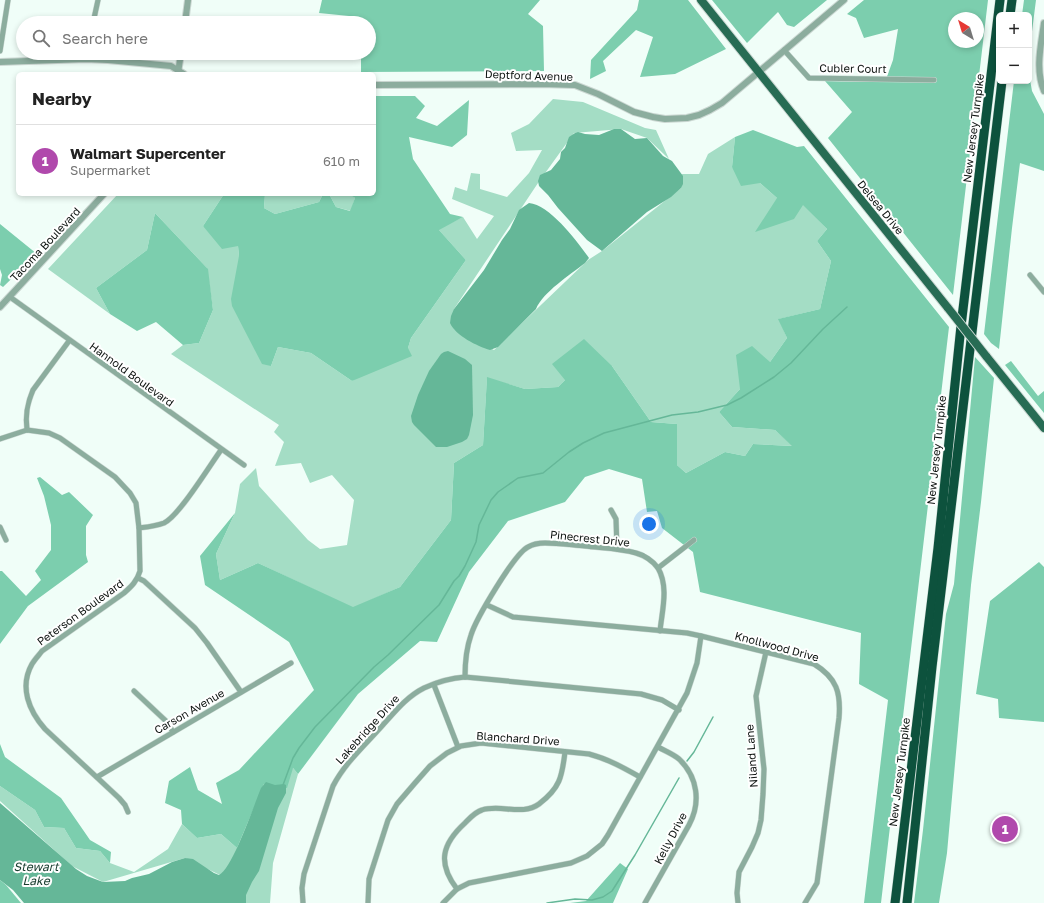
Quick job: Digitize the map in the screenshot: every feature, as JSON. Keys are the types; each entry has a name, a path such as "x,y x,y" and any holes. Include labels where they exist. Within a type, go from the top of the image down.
{"highway":[{"name":"New Jersey Turnpike","path":"895,903 936,563 961,326 1000,0"},
{"path":"1010,12 1012,0"},
{"name":"New Jersey Turnpike","path":"906,903 1002,84"}],"main road":[{"name":"Delsea Drive","path":"701,0 1044,428"}],"street":[{"path":"0,51 8,0"},
{"path":"95,16 98,0"},
{"path":"186,16 188,0"},
{"name":"Deptford Avenue","path":"376,85 575,85 598,94 634,112 653,117 687,118 710,110 722,103 758,71 844,0"},
{"path":"1044,23 1040,53 1040,68 1044,91"},
{"name":"Cubler Court","path":"784,50 809,78 934,80"},
{"path":"0,62 29,60"},
{"path":"120,60 170,66 179,72"},
{"path":"180,72 181,60"},
{"name":"Tacoma Boulevard","path":"0,307 102,196"},
{"path":"1030,275 1044,292"},
{"name":"Hannold Boulevard","path":"10,297 221,450 244,465"},
{"path":"27,430 26,414 29,398 33,390 69,340"},
{"name":"Peterson Boulevard","path":"0,439 27,430 49,433 60,438 115,477 130,493 136,503 139,528 140,571 138,578 124,593 42,651 32,664 27,677 26,692 30,707 36,719 119,798 125,805 128,812"},
{"path":"139,528 163,523 172,518 221,450"},
{"path":"611,510 616,519 617,549"},
{"path":"0,528 6,540"},
{"path":"660,631 664,591 663,580 658,568 694,540"},
{"name":"Pinecrest Drive","path":"465,677 466,660 471,634 513,561 526,548 546,543 617,549 646,557 658,568"},
{"path":"138,578 144,581 195,628 241,692"},
{"name":"Knollwood Drive","path":"487,605 512,617 701,636 814,664 830,677 840,696 839,718 817,883 805,903"},
{"path":"443,903 457,889 469,883 580,860 602,844 679,710 690,685 697,663 701,636"},
{"name":"Niland Lane","path":"738,903 737,893 739,872 758,833 761,813 764,769 756,696 766,652"},
{"name":"Carson Avenue","path":"97,776 291,662"},
{"name":"Lakebridge Drive","path":"303,903 302,888 304,874 337,778 350,760 406,700 424,688 450,679 465,677 641,694 662,700 679,710"},
{"path":"434,685 458,747"},
{"path":"134,691 167,722 173,732"},
{"name":"Blanchard Drive","path":"368,903 369,879 388,820 394,809 430,766 447,753 458,747 480,743 589,754 604,758 640,777"},
{"name":"Kelly Drive","path":"645,903 694,817 696,804 696,786 687,768 679,759 658,747"},
{"path":"457,889 449,878 445,868 444,856 447,845 453,835 476,812 482,809 518,809 538,805 554,790 560,781 566,752"}],"shaded area":[{"path":"322,0 540,0 528,14 543,26 544,71 361,72 361,60 376,60 376,16 349,16 319,13"},
{"path":"639,0 688,0 726,49 675,74 640,77 653,37 636,30 603,61 606,71 590,79 591,60 637,10"},
{"path":"712,0 827,0 794,27 787,25 778,12 747,43"},
{"path":"864,0 988,0 984,34 984,12 948,12 948,48 982,48 953,295 828,138 852,112 825,81 885,82 893,60 898,29 864,38 856,18 847,14"},
{"path":"1024,0 1036,0 1032,31 1032,12 1022,12"},
{"path":"1014,84 1031,84 1032,91 1044,114 1044,171 1020,163 999,349 991,343 984,334"},
{"path":"376,96 415,96 425,106 416,118 437,126 469,100 467,135 452,147 409,137 413,159 450,214 463,217 439,230 466,260 411,338 408,348 412,356 352,381 311,353 278,347 271,366 262,364 232,306 231,299 239,256 238,246 222,249 203,226 223,196 265,196 264,208 275,214 319,202 322,196 330,196 336,207 350,211 355,198 352,196 376,196"},
{"path":"553,99 583,102 645,128 656,130 669,159 647,138 621,129 574,133 538,183 454,309 454,329 494,350 588,260 602,251 681,188 682,174 699,174 708,154 735,137 732,167 760,183 777,198 803,204 827,229 817,241 831,261 820,309 779,319 787,338 770,362 740,389 719,412 732,427 775,430 793,446 753,444 745,456 725,452 686,473 677,465 677,424 651,422 612,366 565,380 558,387 525,389 487,378 483,445 454,463 451,520 400,587 353,608 258,563 220,580 216,554 235,513 240,484 256,468 259,486 308,540 320,549 347,545 354,500 332,475 310,483 301,463 275,466 284,442 274,432 279,425 171,354 183,345 199,343 213,310 207,268 155,213 147,250 96,288 110,314 48,269 116,196 223,196 203,226 238,246 239,256 271,366 278,347 311,353 352,381 408,348 411,338 466,260 438,229 463,217 477,239 494,216 452,199 455,187 467,191 471,173 480,174 480,189 507,197 529,173 542,150 516,151 511,133 529,124"},
{"path":"753,130 797,147 804,146 949,327 881,903 864,903 888,700 859,684 861,633 700,592 693,552 662,528 657,511 647,512 642,479 609,469 585,477 565,502 508,521 469,572 437,642 420,641 358,694 298,774 293,768 287,788 264,784 237,848 221,834 197,838 182,824 181,810 165,803 169,781 190,767 198,790 222,804 216,783 239,770 314,690 289,642 205,585 200,556 235,513 216,554 220,580 258,563 353,607 400,587 451,520 454,463 483,445 487,377 525,389 558,387 565,380 552,364 584,339 612,366 651,422 677,424 677,465 686,473 725,452 745,456 753,444 792,446 775,430 732,427 719,412 740,389 736,355 752,346 770,362 787,338 778,319 820,309 831,261 817,241 827,229 803,205 794,219 755,232 777,198 760,183 741,186 732,167 735,137"},
{"path":"265,196 322,196 319,202 275,214 264,208"},
{"path":"330,196 352,196 355,198 351,211 336,207"},
{"path":"155,213 208,269 213,310 199,343 183,345 156,322 137,331 110,314 96,288 147,250"},
{"path":"0,224 37,254 3,287 0,285 2,275 0,269"},
{"path":"975,357 994,378 971,585 947,853 939,903 914,903 946,614 954,584"},
{"path":"1011,361 1038,396 1044,391 1044,413 1005,365"},
{"path":"40,477 62,495 69,492 93,515 86,526 86,555 88,562 28,606 0,644 0,571 2,571 26,596 41,580 35,571 51,550 51,525 44,496 37,478"},
{"path":"1039,562 1044,567 1044,722 999,718 998,699 976,694 990,601"},
{"path":"0,744 5,757 61,798 90,840 111,852 110,863 100,851 76,848 64,828 44,827 35,810 0,786"},
{"path":"293,768 298,774 273,863 270,903 246,903 220,875 185,858 103,882 72,866 0,801 0,786 35,810 44,827 64,828 76,848 100,851 110,863 134,872 168,849 182,824 197,838 221,834 237,848 264,784"},
{"path":"620,863 628,869 613,903 570,903 586,901"},
{"path":"0,880 6,885 21,903 0,903"}],"water":[{"path":"614,129 621,129 635,139 647,138 663,156 672,161 683,176 683,184 681,188 671,197 647,212 602,251 587,240 539,186 538,181 540,175 551,170 560,159 561,152 565,148 569,137 578,132 599,135"},
{"path":"529,203 546,210 554,217 578,243 589,258 585,263 544,296 536,309 498,347 490,350 473,343 457,332 450,323 451,316 454,309 484,270 510,229 519,210"},
{"path":"448,351 465,359 472,365 473,415 467,439 447,447 436,447 414,425 411,416 418,395 429,371 441,354"},
{"name":"Stewart Lake","path":"266,782 275,785 286,785 286,793 278,808 259,871 246,895 246,903 24,903 13,890 0,880 0,803 76,869 87,876 103,882 125,881 149,874 172,862 185,858 193,859 219,875 225,870 237,849 261,788"}],"waterway":[{"path":"283,785 293,758 315,727 374,667 439,605 465,566 476,542 479,525 491,500 498,492 518,478 543,473 569,452 583,443 604,433 672,415 698,412 727,405 741,398 774,377 791,363 823,329 847,307"},
{"path":"687,761 694,752 713,717"},
{"path":"547,903 575,899 592,900 603,897 612,891 635,855 679,778"}],"place":[{"name":"Walmart Supercenter","path":"1005,829"}]}
